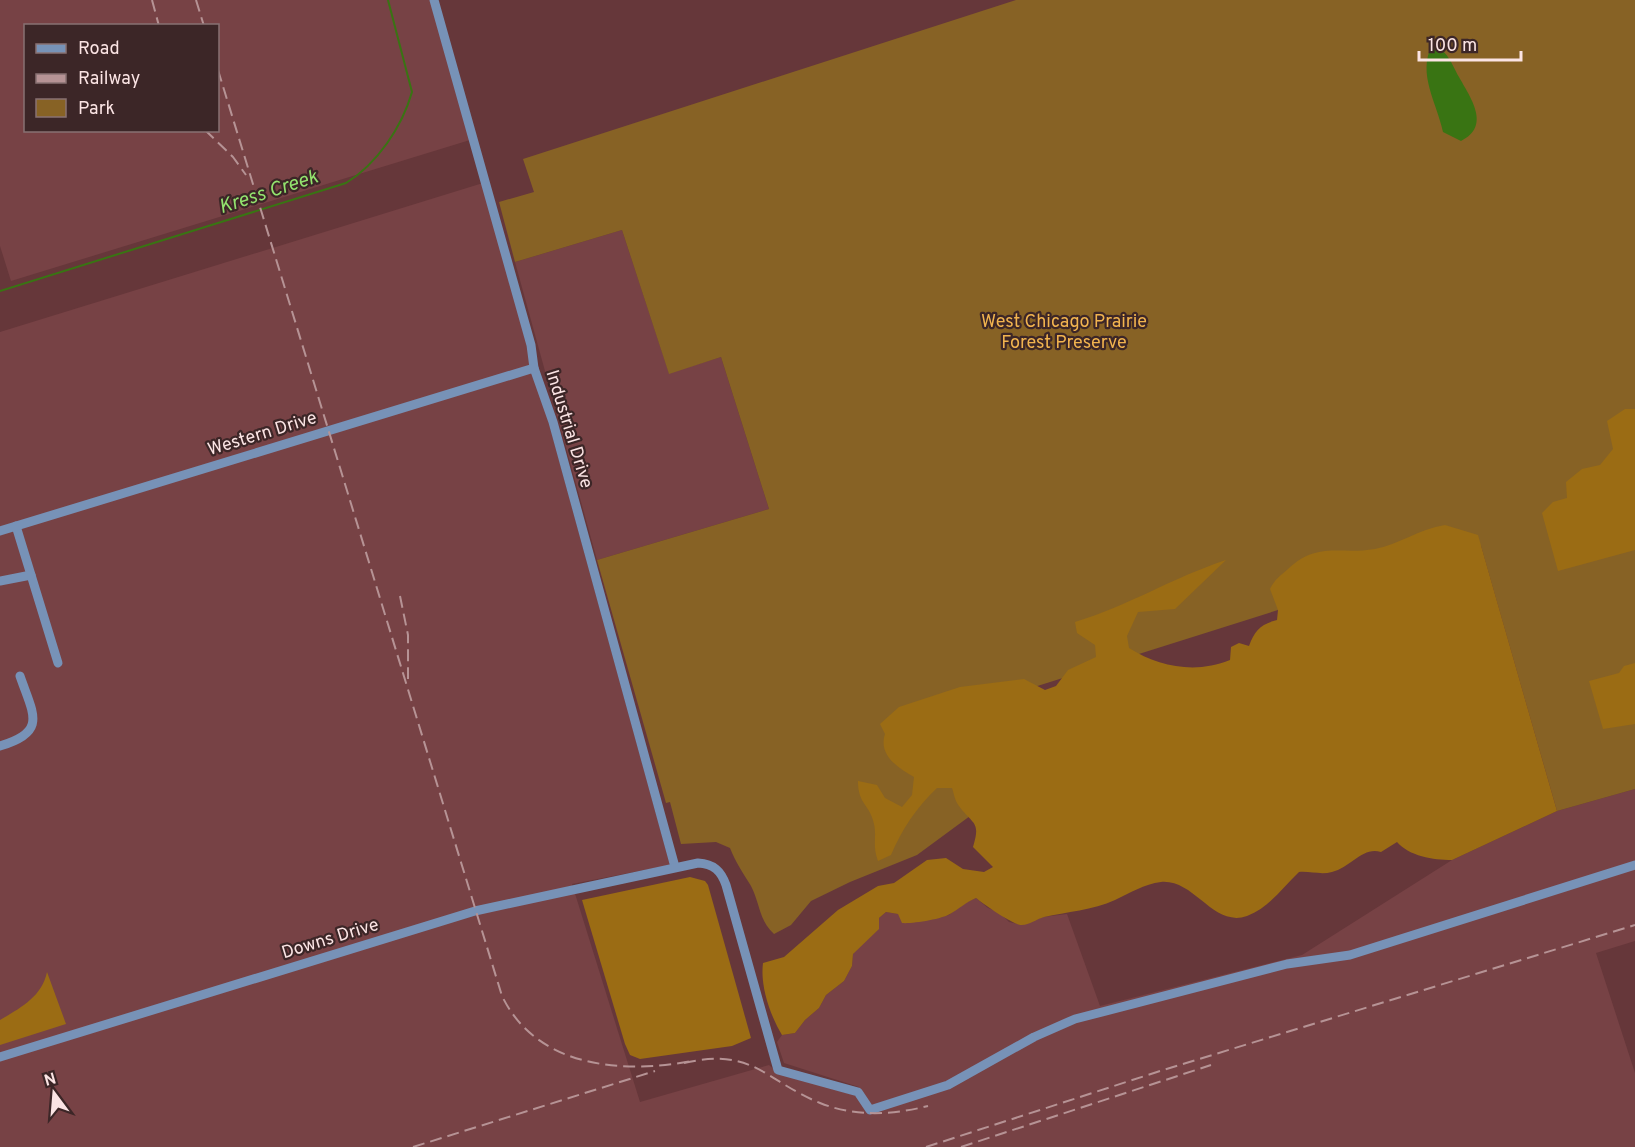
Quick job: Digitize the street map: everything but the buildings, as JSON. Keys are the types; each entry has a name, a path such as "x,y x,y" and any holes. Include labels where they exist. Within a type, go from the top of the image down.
{"street":[{"name":"Industrial Drive","path":"435,0 531,345 534,368 556,432 675,867"},
{"name":"Western Drive","path":"0,531 534,368"},
{"path":"16,526 58,663"},
{"path":"0,581 31,574"},
{"path":"0,746 28,734 33,726 31,710 20,676"},
{"name":"Downs Drive","path":"0,1057 475,910 675,867 707,863 722,875 778,1070 858,1092 870,1110 948,1084 1034,1036 1075,1019 1287,964 1350,956 1635,865"}],"shaded area":[{"path":"0,0 431,0 470,140 11,281 0,246"},
{"path":"1432,45 1442,50 1448,58 1476,111 1475,127 1470,135 1461,141 1443,132 1427,78 1428,56"},
{"path":"483,183 670,865 572,884 640,1102 769,1065 779,1074 857,1096 859,1087 784,1063 777,1042 782,1035 795,1033 819,1008 826,995 844,981 852,966 853,954 886,912 929,919 949,915 962,904 976,898 988,908 999,912 1009,922 1022,925 1043,917 1067,914 1100,1006 1302,955 1452,860 1557,811 1635,789 1635,941 1596,953 1635,1073 1635,1147 0,1147 0,332"},
{"path":"622,230 669,373 721,357 769,509 597,560 515,262"},
{"path":"1625,409 1635,409 1635,550 1558,571 1542,513 1553,502 1567,498 1566,482 1582,469 1600,465 1613,449 1607,421"},
{"path":"1445,525 1478,535 1557,811 1452,860 1422,856 1408,851 1397,842 1381,852 1363,854 1332,872 1299,872 1262,908 1247,916 1235,918 1214,910 1184,888 1173,883 1161,882 1098,906 1044,917 1025,925 1006,918 976,898 946,916 919,922 902,923 898,914 886,912 879,918 879,929 853,954 852,966 844,981 826,995 819,1008 795,1033 782,1035 767,1000 762,972 763,963 784,957 838,910 878,886 894,883 927,860 946,858 963,869 984,872 993,867 973,847 976,828 958,804 952,788 937,788 910,819 891,855 878,861 875,850 874,824 860,795 858,781 877,785 885,798 902,807 912,795 914,777 896,765 887,754 884,748 885,734 880,724 899,707 960,687 1024,679 1045,690 1056,686 1068,670 1096,657 1095,645 1077,633 1075,622 1114,608 1226,560 1175,609 1138,612 1127,636 1129,648 1165,664 1204,667 1230,660 1231,647 1239,643 1249,646 1259,629 1277,620 1278,610 1270,589 1278,578 1299,560 1319,552 1375,549"},
{"path":"1635,663 1635,724 1603,729 1589,681 1619,673 1624,666"},
{"path":"690,877 705,881 708,885 751,1038 732,1046 640,1059 630,1055 625,1044 582,900"},
{"path":"47,972 66,1024 0,1045 0,1020 35,995"}],"green space":[{"name":"West Chicago Prairie Forest Preserve","path":"1016,0 1635,0 1635,789 1557,811 1481,546 999,698 970,816 917,855 850,882 811,901 791,925 774,934 765,923 754,892 730,848 716,842 681,844 670,802 666,803 597,560 769,509 721,357 669,374 622,230 515,262 499,202 534,192 523,159"}],"waterway":[{"name":"Kress Creek","path":"0,291 346,183 357,175 387,144 402,118 412,92 388,0"}],"railway":[{"path":"152,0 158,24"},
{"path":"196,0 203,24"},
{"path":"219,73 502,996 517,1020 537,1038 559,1052 610,1065 665,1065 692,1061"},
{"path":"207,132 233,157 246,175"},
{"path":"400,596 408,635 408,679"},
{"path":"926,1147 1157,1072 1635,925"},
{"path":"684,1063 707,1059 726,1059 743,1063 757,1068 820,1103 847,1111 887,1113 928,1106"},
{"path":"961,1147 1211,1065"},
{"path":"413,1147 655,1071"}]}
